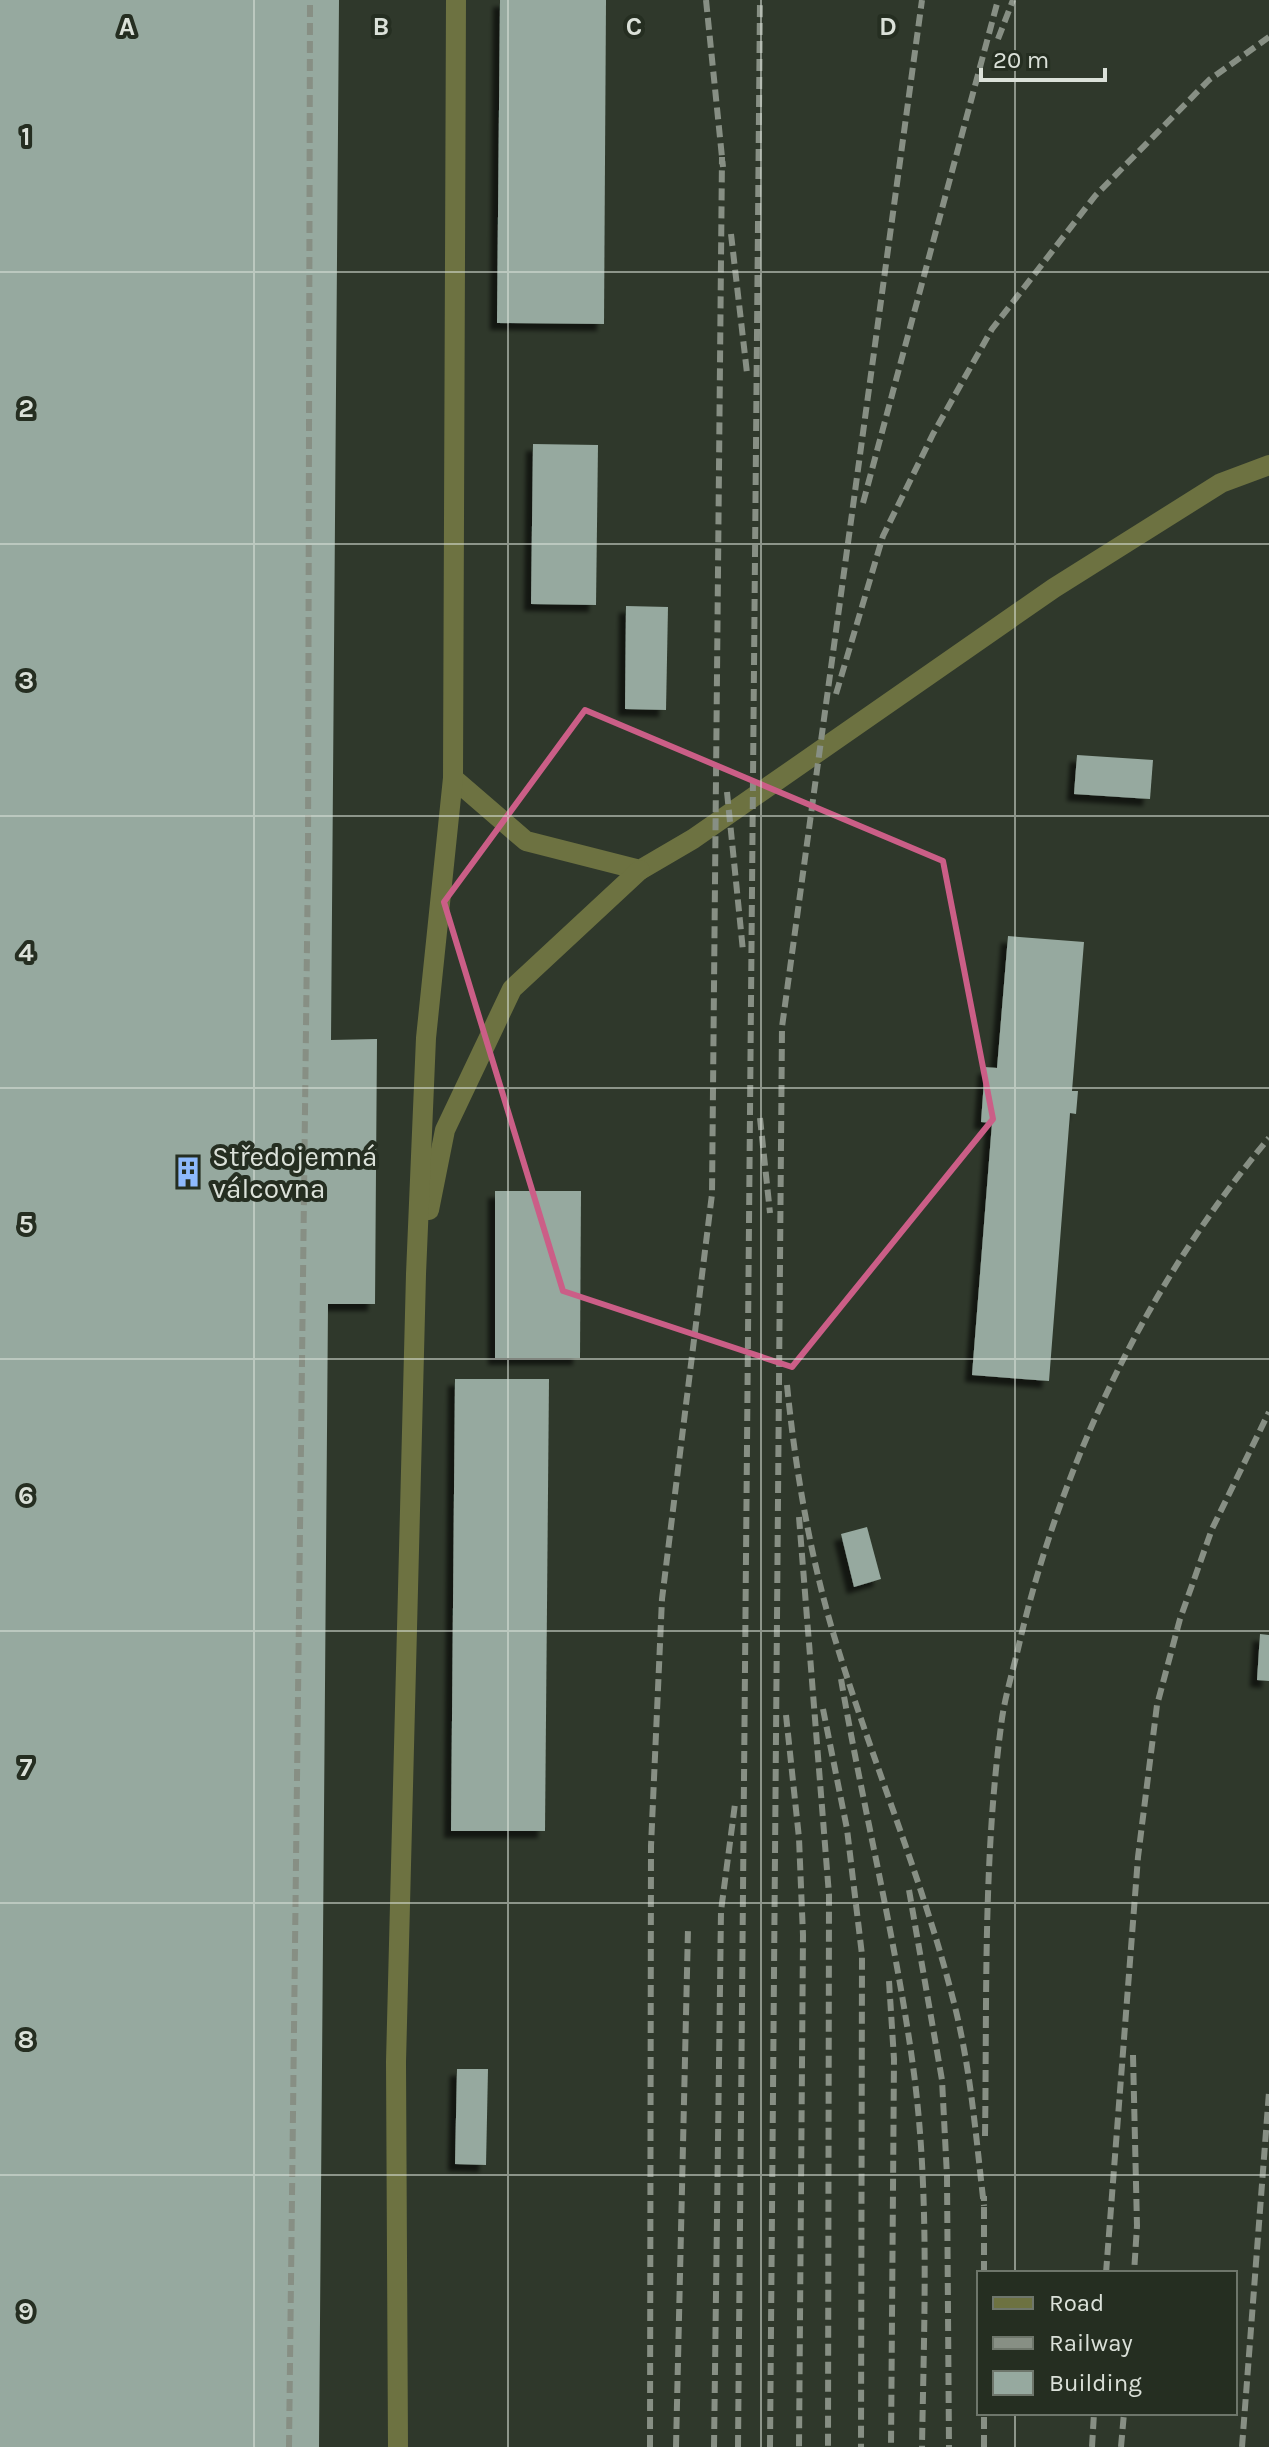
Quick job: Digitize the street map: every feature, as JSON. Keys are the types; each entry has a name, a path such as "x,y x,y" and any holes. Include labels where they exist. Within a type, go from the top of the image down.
{"lane":[{"path":"398,2447 396,2062 416,1274 426,1038 453,778 456,0"},
{"path":"416,1274 445,1130 512,989 640,870 693,839 1054,588 1221,483 1269,465"},
{"path":"453,778 526,841 640,870"}],"highlighted area":[{"path":"585,710 943,861 993,1119 792,1367 563,1291 444,902"}],"building":[{"name":"Středojemná válcovna","path":"0,0 339,0 331,1040 377,1039 375,1304 328,1304 319,2447 0,2447"},
{"path":"500,0 606,0 604,324 497,323"},
{"path":"533,444 598,445 596,605 531,604"},
{"path":"626,606 668,607 666,710 625,709"},
{"path":"1077,755 1153,760 1150,799 1074,794"},
{"path":"1008,936 1084,942 1072,1091 1078,1091 1076,1114 1070,1113 1049,1381 972,1375 992,1123 981,1122 985,1067 997,1068"},
{"path":"495,1191 581,1191 580,1358 495,1358"},
{"path":"455,1379 549,1379 545,1831 451,1831"},
{"path":"867,1527 881,1579 854,1587 841,1534"},
{"path":"1260,1634 1269,1635 1269,1681 1257,1680"},
{"path":"457,2069 488,2069 486,2165 455,2164"}],"railway":[{"path":"289,2447 308,861 310,0"},
{"path":"706,0 723,167"},
{"path":"738,2447 760,0"},
{"path":"770,2447 782,1027 922,0"},
{"path":"863,503 998,0"},
{"path":"998,39 1013,0"},
{"path":"836,694 883,536 933,434 992,329 1095,196 1209,80 1269,37"},
{"path":"650,2447 651,1846 662,1599 712,1194 722,157"},
{"path":"731,234 747,373"},
{"path":"727,792 743,951"},
{"path":"760,1118 770,1213"},
{"path":"985,2136 987,1931 995,1777 1004,1707 1036,1580 1084,1445 1147,1315 1184,1253 1269,1138"},
{"path":"787,1385 804,1508 832,1629 927,1909 960,2028 984,2206"},
{"path":"1106,2271 1138,1857 1157,1705 1180,1619 1212,1529 1269,1412"},
{"path":"799,1517 829,1895 828,2447"},
{"path":"841,1679 897,1968 918,2113 925,2256 922,2447"},
{"path":"823,1709 847,1829 862,1955 861,2447"},
{"path":"786,1715 799,1838 803,1935 799,2447"},
{"path":"714,2447 721,1911 735,1804"},
{"path":"909,1890 942,2080 947,2176 949,2447"},
{"path":"676,2447 688,1929"},
{"path":"889,1981 894,2059 891,2447"},
{"path":"1133,2055 1137,2226 1134,2271"},
{"path":"1242,2447 1269,2092"},
{"path":"984,2196 984,2271"},
{"path":"984,2415 984,2447"},
{"path":"1092,2447 1094,2415"},
{"path":"1121,2447 1124,2415"}],"place":[{"name":"Středojemná válcovna","path":"188,1172"}]}
